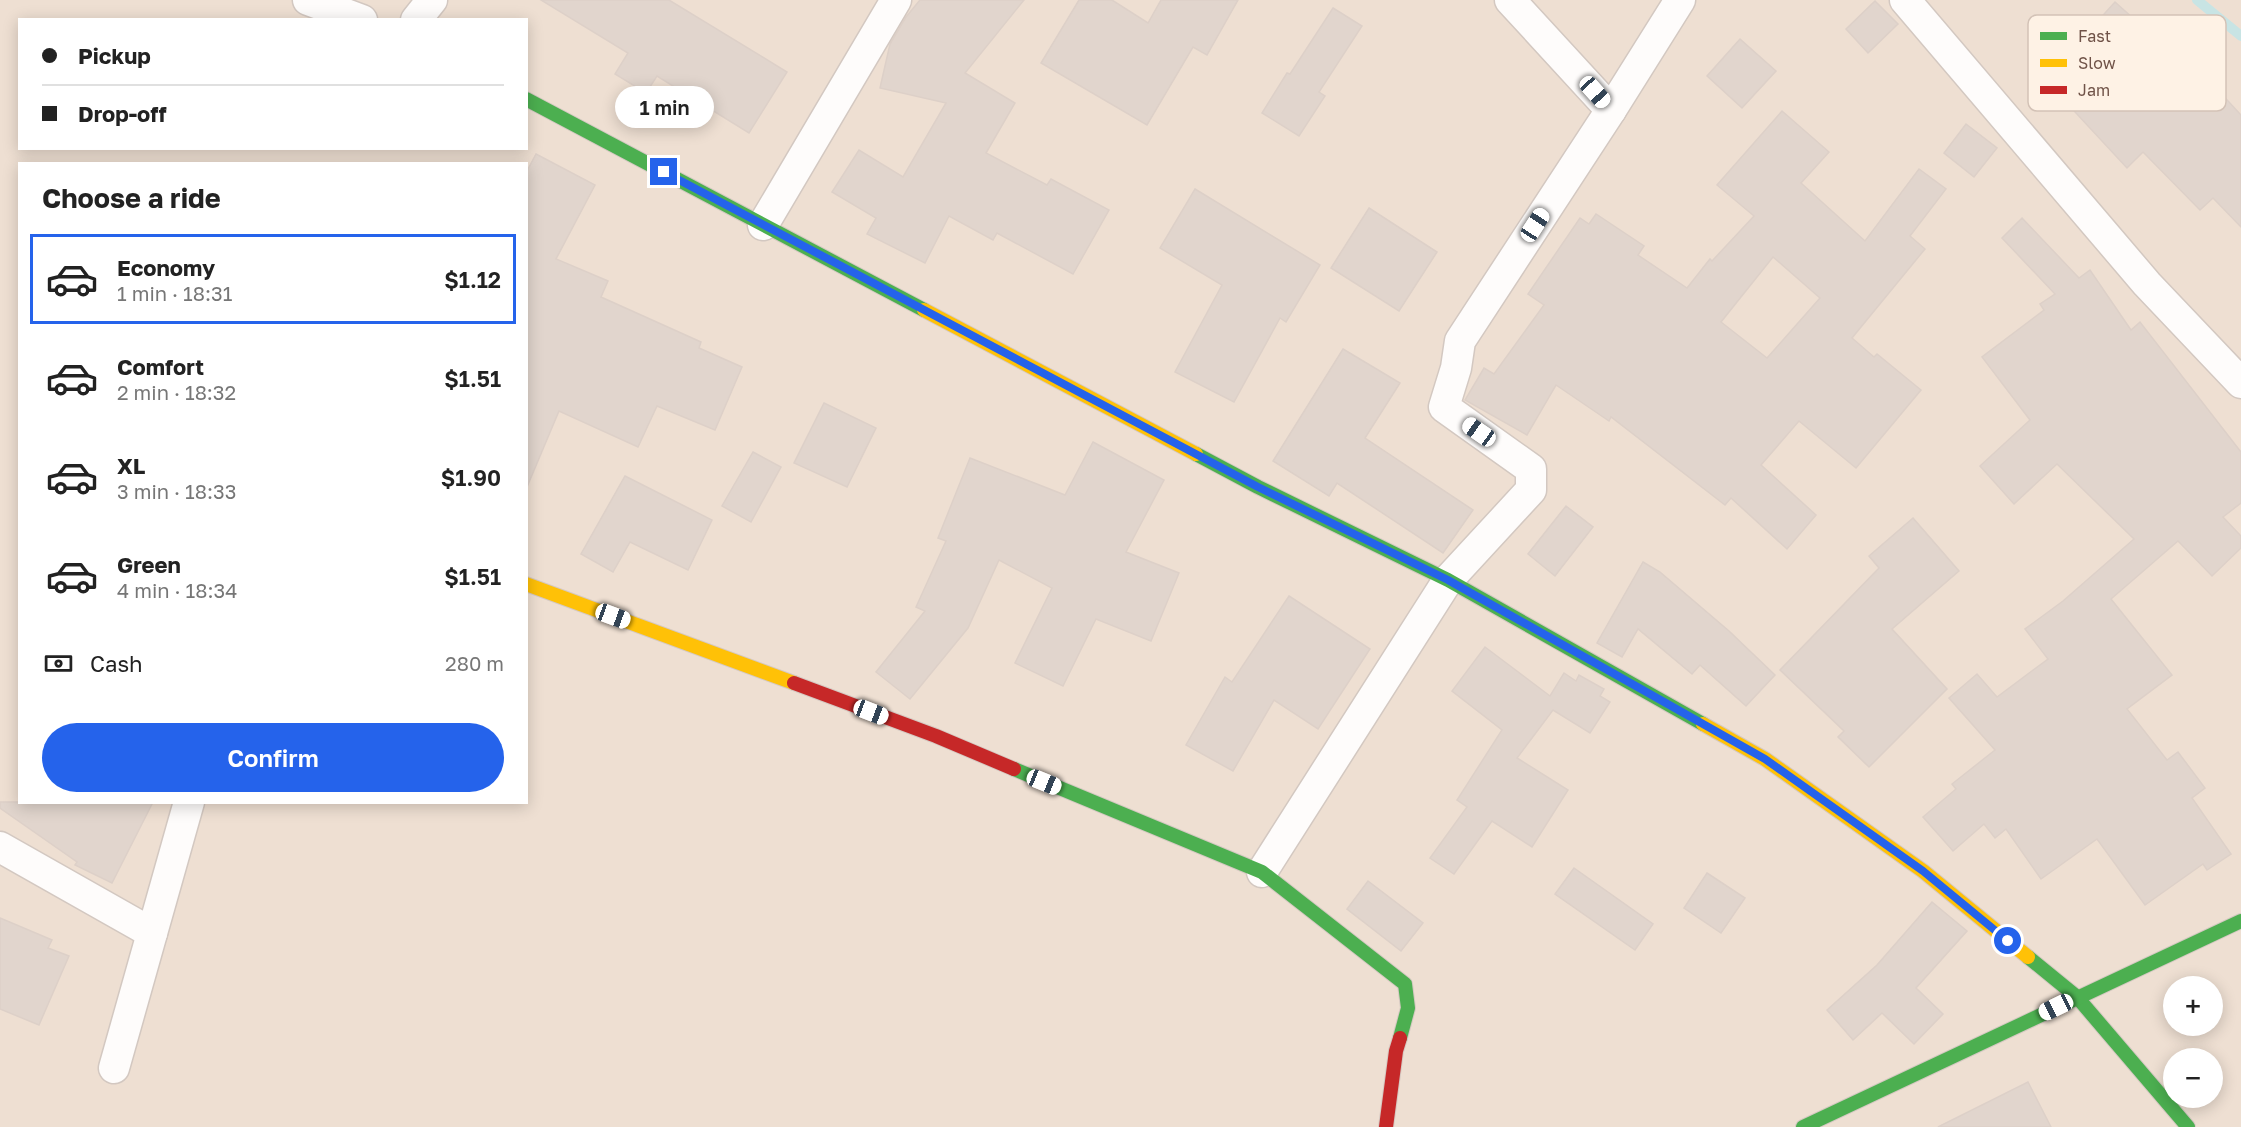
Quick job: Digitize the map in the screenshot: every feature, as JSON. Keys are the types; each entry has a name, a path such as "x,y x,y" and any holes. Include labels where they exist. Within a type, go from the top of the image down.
{"street":[{"path":"308,0 357,18"},
{"path":"418,18 432,0"},
{"path":"763,225 896,0"},
{"path":"1509,0 1611,110"},
{"path":"1262,872 1448,580 1531,490 1531,469 1444,407 1456,368 1460,341 1680,0"},
{"path":"1905,0 2147,284 2241,383"},
{"path":"528,100 1258,487 1448,580 1765,759 1923,871 2077,997 2188,1127"},
{"path":"528,585 936,736 1262,872 1405,984 1408,1008 1396,1052 1386,1127"},
{"path":"114,1068 188,804"},
{"path":"0,847 152,933"},
{"path":"1803,1127 2241,921"}],"shaded area":[{"path":"0,0 2241,0 2241,1127 0,1127"}],"building":[{"path":"541,0 669,0 787,72 749,133 657,76 646,93 615,74 628,53"},
{"path":"920,0 1024,0 965,73 1015,103 986,153 1047,185 1051,179 1109,210 1073,274 997,233 993,240 949,216 925,263 867,234 876,218 832,192 859,150 903,177 946,103 880,88 890,44 906,17"},
{"path":"1079,0 1112,0 1148,23 1161,0 1238,0 1207,55 1193,47 1147,125 1041,63"},
{"path":"1875,1 1898,24 1868,53 1846,29"},
{"path":"2115,2 2130,15 2103,15"},
{"path":"1333,8 1362,26 1319,92 1325,96 1299,136 1262,113"},
{"path":"1740,39 1776,71 1742,108 1707,76"},
{"path":"2226,99 2241,115 2241,227 2213,198 2200,210 2143,152 2127,168 2074,111 2226,111"},
{"path":"1782,111 1829,152 1801,183 1865,241 1919,169 1946,189 1910,236 1925,249 1852,338 1874,357 1877,354 1921,390 1856,468 1799,421 1761,465 1816,515 1787,549 1731,498 1725,505 1611,417 1609,421 1556,385 1527,435 1465,400 1484,368 1494,374 1544,305 1528,294 1580,218 1589,224 1596,214 1644,246 1638,255 1687,288 1710,259 1712,261 1754,216 1717,185","holes":["1773,257 1820,298 1767,358 1721,322"]},
{"path":"1966,124 1997,148 1974,177 1944,153"},
{"path":"536,154 595,185 556,259 608,281 601,297 701,342 699,348 742,367 715,430 657,406 638,447 559,411 528,485 528,169"},
{"path":"1195,189 1320,265 1286,322 1280,318 1234,402 1175,372 1222,285 1160,248"},
{"path":"1369,208 1437,252 1399,311 1331,268"},
{"path":"2022,218 2079,278 2090,270 2131,330 2140,322 2241,452 2241,503 2223,517 2241,536 2241,548 2212,576 2178,541 2111,599 2172,675 2127,709 2167,760 2178,752 2205,788 2192,798 2231,854 2207,870 2203,864 2145,905 2097,839 2041,879 2006,829 1995,838 1984,824 1953,851 1923,817 1956,789 1952,784 1995,750 1949,698 1977,674 1997,697 2048,659 2025,629 2063,601 2134,539 2057,464 2014,504 1980,466 2030,420 1982,357 2044,310 2040,304 2055,294 2002,238"},
{"path":"1343,349 1400,383 1365,438 1473,510 1443,553 1337,483 1329,496 1273,461"},
{"path":"824,403 876,428 847,487 794,463"},
{"path":"1093,442 1164,480 1126,552 1179,573 1151,641 1096,619 1063,686 1015,663 1052,588 999,560 968,628 910,699 876,672 925,611 916,607 946,541 938,538 970,458 1065,495"},
{"path":"753,452 781,467 751,522 722,506"},
{"path":"625,476 712,520 688,570 630,542 613,572 581,554"},
{"path":"1566,506 1593,527 1555,576 1528,554"},
{"path":"1913,518 1959,571 1892,629 1947,689 1869,767 1838,737 1844,731 1780,670 1879,568 1869,556"},
{"path":"1643,562 1660,572 1729,631 1775,675 1746,706 1700,665 1692,674 1638,629 1622,657 1597,643"},
{"path":"1289,596 1370,649 1318,729 1274,700 1233,771 1186,745 1225,677 1232,682"},
{"path":"1485,647 1550,696 1564,673 1576,681 1579,675 1604,689 1600,696 1610,702 1590,733 1553,710 1517,758 1568,790 1532,847 1492,821 1454,874 1430,858 1467,807 1457,800 1502,730 1452,691"},
{"path":"0,802 152,804 112,883 75,865 77,862 0,808"},
{"path":"1574,868 1653,924 1635,950 1555,894"},
{"path":"1707,873 1745,898 1721,933 1684,908"},
{"path":"1368,881 1423,923 1401,951 1347,909"},
{"path":"1932,902 1967,931 1916,988 1943,1014 1914,1044 1882,1013 1853,1040 1827,1010 1877,965"},
{"path":"0,918 52,940 48,948 69,956 39,1025 0,1009"},
{"path":"2028,1082 2051,1127 1938,1127"}],"waterway":[{"path":"2197,0 2215,15"},
{"path":"2226,24 2241,36"}],"traffic: fast":[{"path":"528,100 924,310"},
{"path":"1196,454 1448,580 1703,724"},
{"path":"1014,769 1262,872 1405,984 1408,1008 1400,1038"},
{"path":"1803,1127 2241,921"},
{"path":"2028,957 2077,997 2188,1127"}],"traffic: slow":[{"path":"924,310 1196,454"},
{"path":"528,585 794,683"},
{"path":"1703,724 1765,759 1923,871 2028,957"}],"traffic: jam":[{"path":"794,683 936,736 1014,769"},
{"path":"1386,1127 1396,1051 1400,1038"}],"route":[{"path":"664,172 1258,487 1448,580 1765,759 1923,871 2008,941"}]}
